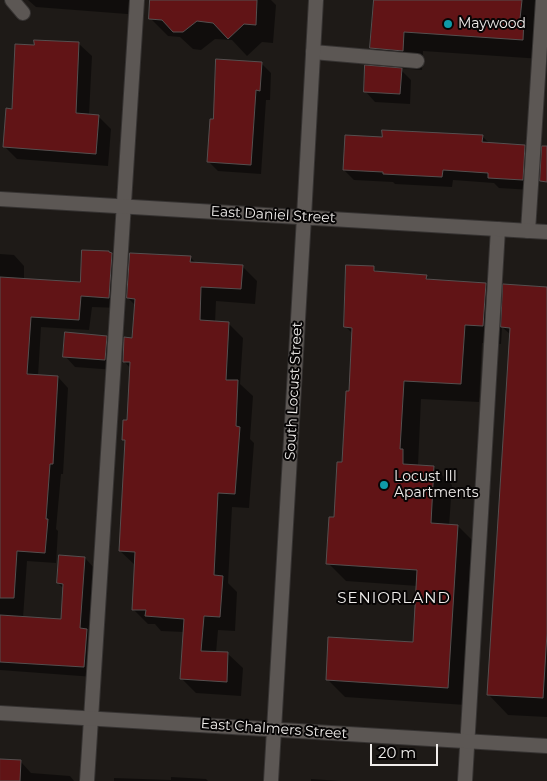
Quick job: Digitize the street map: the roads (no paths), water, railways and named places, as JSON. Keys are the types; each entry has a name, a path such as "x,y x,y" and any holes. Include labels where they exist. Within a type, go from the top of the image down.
{"street":[{"path":"12,0 23,13"},
{"path":"87,781 137,0"},
{"name":"South Locust Street","path":"271,781 316,0"},
{"path":"528,231 544,24 543,0"},
{"path":"313,52 417,61"},
{"name":"East Daniel Street","path":"0,199 547,232"},
{"path":"464,781 498,229"},
{"name":"East Chalmers Street","path":"0,713 547,746"}],"place":[{"name":"Maywood","path":"448,24"},
{"name":"Locust III Apartments","path":"384,485"}],"district":[{"name":"SENIORLAND","path":"394,599"}]}
